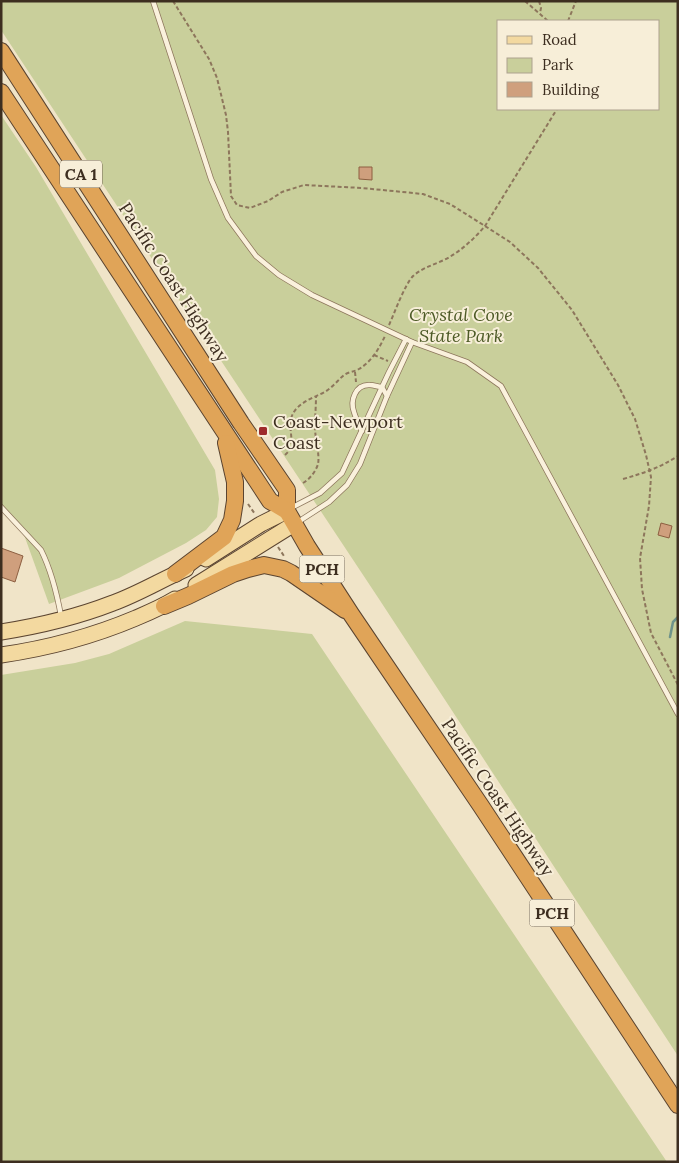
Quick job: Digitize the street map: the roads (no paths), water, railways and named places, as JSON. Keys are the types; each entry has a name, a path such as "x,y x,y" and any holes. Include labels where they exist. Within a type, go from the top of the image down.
{"highway":[{"name":"Pacific Coast Highway","path":"1,51 241,423 287,490 291,517 307,546 678,1105"},
{"name":"Pacific Coast Highway","path":"1,92 270,501 291,517"},
{"path":"175,574 224,537 232,520 235,482 223,431"},
{"path":"164,606 233,574 264,565 283,569 292,574 351,614"}],"main road":[{"path":"1,632 72,618 114,603 202,562 262,524 291,517"},
{"path":"1,655 37,650 69,642 115,627 164,606 291,517"}],"lane":[{"path":"152,1 211,179 228,218 243,239 256,256 279,275 312,295 412,342 468,362 501,386 678,714"},
{"path":"291,517 342,473 406,339"},
{"path":"291,517 329,502 347,485 360,464 412,342"},
{"path":"362,431 352,404 354,395 359,388 369,385 382,387 388,396"},
{"path":"1,507 41,550 48,567 62,620"}],"waterway":[{"path":"670,637 673,622 678,617"}],"place":[{"name":"Coast-Newport Coast","path":"263,431"}],"park label":[{"name":"Crystal Cove State Park","path":"461,324"}]}
